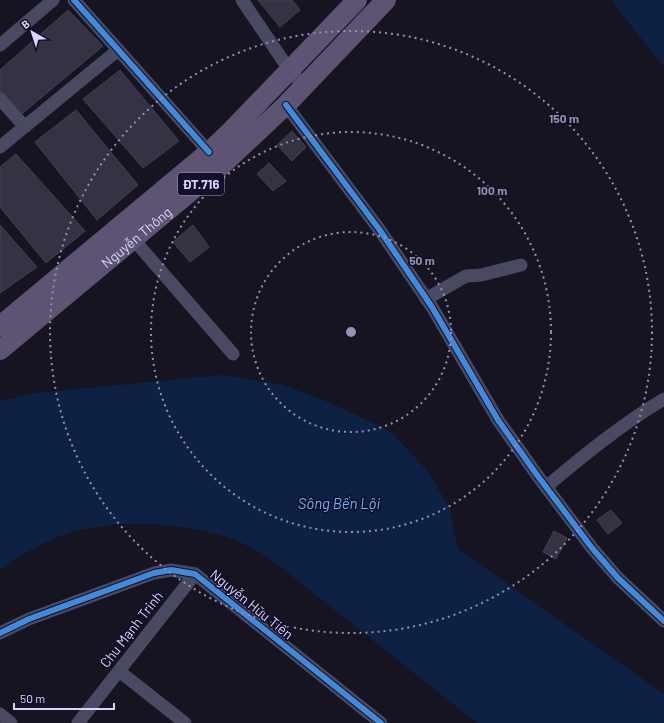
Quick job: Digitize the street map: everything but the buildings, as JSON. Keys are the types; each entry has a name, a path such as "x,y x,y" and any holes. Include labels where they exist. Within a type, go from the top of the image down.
{"main road":[{"name":"Nguyễn Thông","path":"0,326 156,198 209,152 290,71 357,0"},
{"name":"Nguyễn Thông","path":"0,350 134,240 221,166 286,105 386,0"}],"street":[{"path":"74,0 209,152"},
{"path":"242,0 290,71 304,85"},
{"path":"0,45 46,2"},
{"path":"0,147 118,50"},
{"path":"0,98 25,127"},
{"path":"286,105 379,229 426,299 498,420 546,487 592,548 618,578 664,621"},
{"path":"134,240 233,354"},
{"path":"426,299 466,276 481,275 521,265"},
{"path":"546,487 598,444 639,414 664,399"},
{"name":"Nguyễn Hữu Tiến","path":"0,633 29,619 154,573 170,570 195,574 381,723"},
{"name":"Chu Mạnh Trinh","path":"78,723 195,574"},
{"path":"119,670 185,723"},
{"path":"0,714 11,723"}],"water":[{"path":"611,0 664,0 664,67"},
{"name":"Sông Bến Lội","path":"221,375 280,384 326,401 390,431 427,470 449,507 458,549 664,694 664,723 477,723 268,557 229,538 191,528 151,524 131,524 112,525 73,532 44,543 17,558 0,570 0,401 36,393"}],"cycle path":[{"path":"74,0 209,152"},
{"path":"286,105 379,229 432,307 498,420 537,475 592,548 618,578 664,621"},
{"path":"0,633 29,619 154,573 171,570 195,574 381,723"}]}
